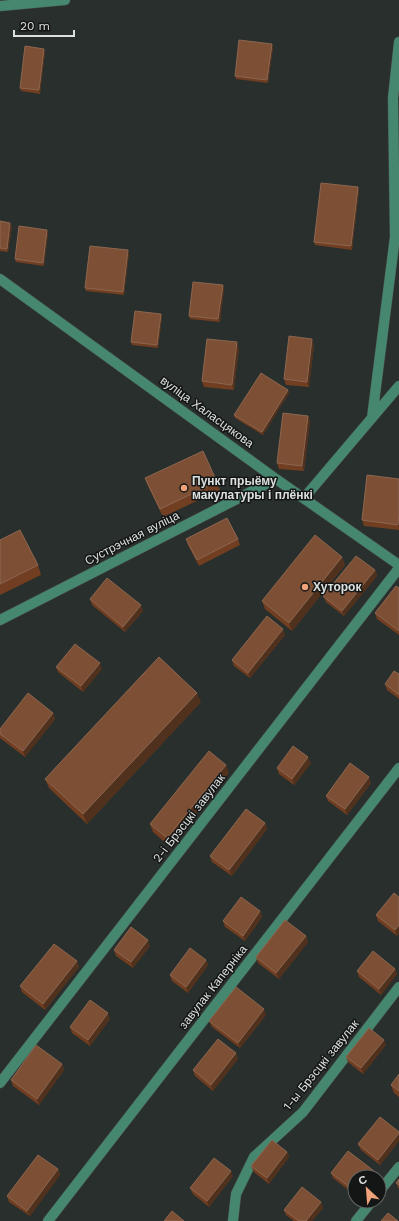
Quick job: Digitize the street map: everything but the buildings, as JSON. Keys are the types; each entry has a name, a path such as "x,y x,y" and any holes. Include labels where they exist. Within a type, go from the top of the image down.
{"street":[{"path":"0,6 65,0"},
{"path":"372,418 395,237 393,98 399,42"},
{"name":"вуліца Халасцякова","path":"0,279 399,566"},
{"path":"304,498 399,386"},
{"name":"Сустрэчная вуліца","path":"0,620 276,478"},
{"name":"2-і Брэсцкі завулак","path":"0,1083 399,566"},
{"name":"завулак Каперніка","path":"48,1221 399,768"},
{"name":"1-ы Брэсцкі завулак","path":"233,1221 236,1194 254,1157 304,1112 399,986"},
{"path":"387,1182 399,1167"},
{"path":"356,1221 366,1209"}],"place":[{"name":"Пункт прыёму макулатуры і плёнкі","path":"184,488"},
{"name":"Хуторок","path":"305,587"}]}
